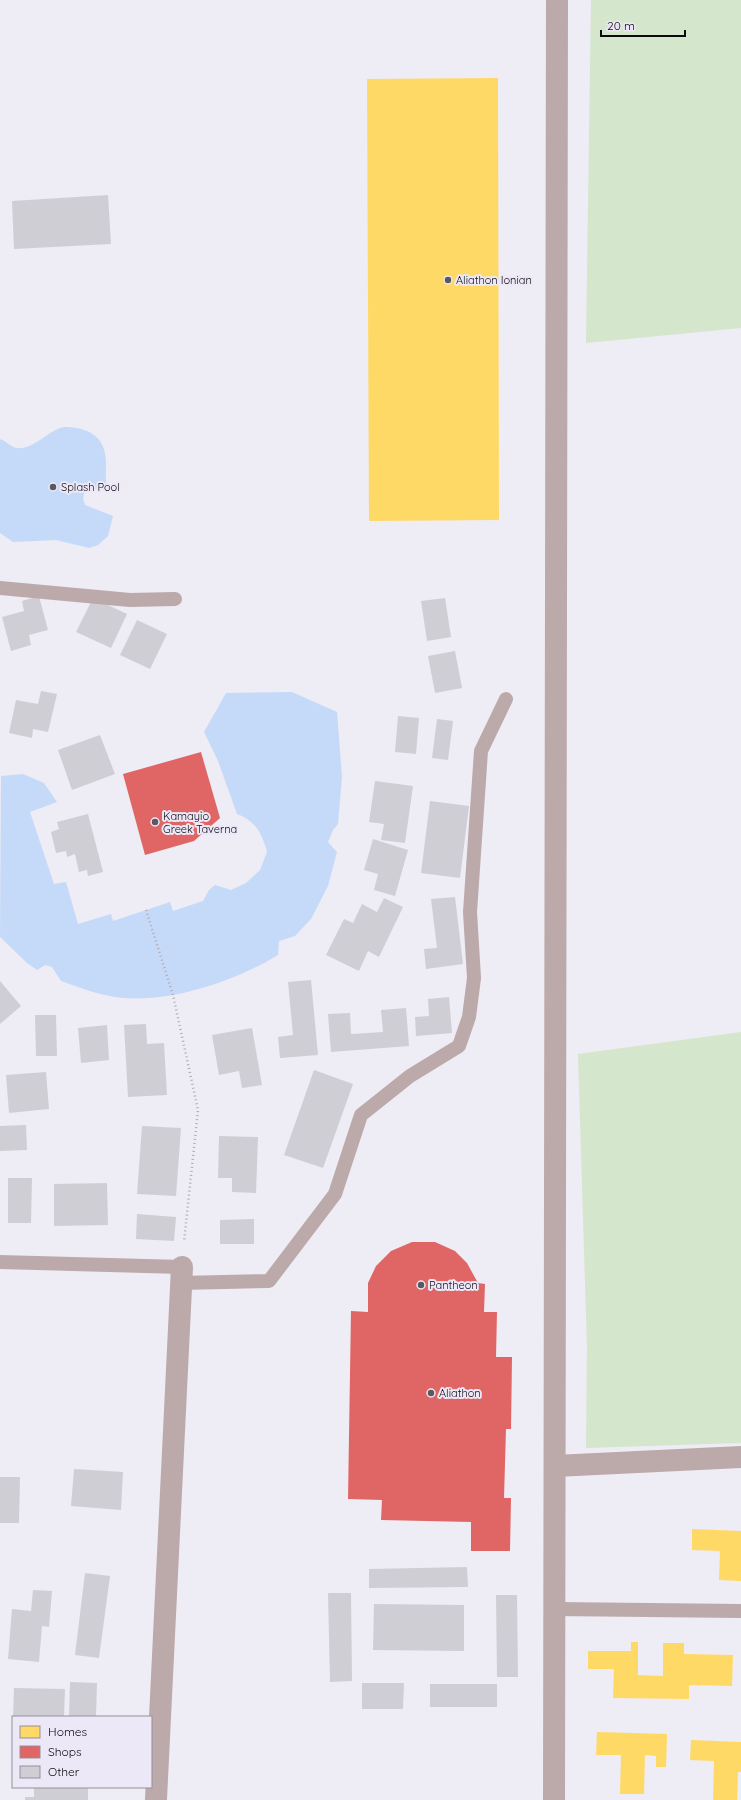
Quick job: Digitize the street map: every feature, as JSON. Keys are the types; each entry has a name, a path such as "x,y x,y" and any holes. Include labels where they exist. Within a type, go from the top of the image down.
{"street":[{"path":"554,1800 557,0"},
{"path":"152,1800 181,1275"},
{"path":"555,1466 741,1457"}],"lane":[{"path":"0,588 130,600 175,599"},
{"path":"0,1262 269,1281 335,1194 361,1115 410,1076 458,1046 469,1017 474,978 470,912 481,751 506,699"},
{"path":"554,1609 741,1611"}],"path":[{"path":"146,910 173,995 198,1110 181,1275"}],"green space":[{"path":"591,0 741,0 741,328 586,343"},
{"path":"741,1032 741,1443 586,1448 587,1347 578,1054"}],"water":[{"name":"Splash Pool","path":"64,427 73,427 88,431 99,440 103,446 108,491 96,489 85,490 83,498 85,505 113,516 108,536 98,545 89,548 56,540 13,542 0,533 0,439 17,448 23,448"},
{"path":"292,692 337,712 342,777 338,824 333,830 328,842 337,852 328,886 311,919 295,936 279,941 278,955 239,975 194,990 148,998 126,998 99,994 61,981 52,967 45,965 37,970 27,963 0,937 1,776 23,774 44,783 57,802 30,812 54,884 66,882 78,924 111,914 113,921 170,902 173,911 203,901 209,890 215,885 231,890 246,883 260,870 267,852 263,839 254,824 237,814 218,761 204,732 226,693"}],"building: Homes":[{"path":"498,78 499,520 369,521 367,79"},
{"path":"692,1529 741,1531 741,1581 719,1580 720,1551 692,1550"},
{"path":"631,1642 638,1642 638,1675 663,1676 663,1643 684,1643 684,1654 733,1655 732,1686 689,1685 689,1699 613,1698 614,1669 588,1669 588,1651 631,1651"},
{"path":"597,1732 667,1734 666,1767 656,1767 656,1756 645,1755 644,1794 620,1794 621,1755 596,1755"},
{"path":"691,1740 741,1742 741,1772 738,1772 737,1800 713,1800 714,1761 690,1760"}],"building: Shops":[{"path":"201,752 220,818 194,841 145,855 123,774"},
{"name":"Aliathon","path":"412,1242 435,1242 455,1251 467,1263 478,1283 485,1284 484,1312 497,1312 496,1357 512,1357 511,1429 506,1429 504,1498 511,1498 510,1551 471,1551 471,1522 381,1520 382,1500 348,1499 351,1311 368,1312 368,1283 376,1266 391,1251"}],"building: Other":[{"path":"108,195 111,244 14,249 12,201"},
{"path":"39,596 48,630 29,635 31,645 11,651 2,617 24,611 22,601"},
{"path":"93,598 127,614 111,648 76,632"},
{"path":"445,598 451,637 427,641 421,601"},
{"path":"137,620 167,634 150,669 120,655"},
{"path":"455,651 462,688 435,693 428,656"},
{"path":"41,691 57,694 48,732 33,729 32,738 9,733 16,700 38,704"},
{"path":"398,716 419,718 416,754 395,752"},
{"path":"437,719 453,721 448,760 432,758"},
{"path":"100,735 115,774 72,790 58,750"},
{"path":"375,781 413,786 405,843 381,840 384,824 369,822"},
{"path":"430,801 469,806 460,878 421,873"},
{"path":"88,814 103,872 88,876 87,870 79,872 75,854 67,857 66,851 56,853 51,832 59,829 57,822"},
{"path":"373,839 408,850 395,896 374,890 378,874 364,870"},
{"path":"455,897 463,964 426,969 424,949 437,948 431,899"},
{"path":"384,898 403,907 379,957 368,951 359,971 326,955 344,919 353,923 362,904 377,912"},
{"path":"311,980 318,1055 280,1058 278,1037 293,1035 288,982"},
{"path":"0,981 21,1006 0,1024"},
{"path":"449,997 452,1033 416,1036 415,1017 429,1016 428,999"},
{"path":"406,1008 409,1046 331,1052 328,1014 350,1013 351,1034 383,1032 381,1010"},
{"path":"35,1015 56,1015 57,1056 36,1056"},
{"path":"146,1024 147,1044 164,1043 167,1095 128,1097 124,1025"},
{"path":"107,1025 109,1060 81,1063 78,1028"},
{"path":"252,1028 262,1085 242,1088 239,1071 219,1075 212,1035"},
{"path":"314,1070 353,1084 323,1168 284,1155"},
{"path":"46,1072 49,1109 9,1113 6,1075"},
{"path":"26,1125 27,1150 0,1151 0,1126"},
{"path":"142,1126 181,1128 176,1196 137,1194"},
{"path":"219,1136 258,1137 256,1193 232,1192 232,1178 218,1178"},
{"path":"8,1178 32,1178 31,1223 8,1223"},
{"path":"107,1183 108,1225 54,1226 54,1184"},
{"path":"137,1214 176,1217 174,1241 136,1239"},
{"path":"254,1219 254,1244 220,1244 220,1220"},
{"path":"74,1469 123,1472 121,1510 71,1506"},
{"path":"0,1477 20,1477 19,1523 0,1523"},
{"path":"467,1567 468,1587 369,1588 369,1569"},
{"path":"85,1573 110,1576 99,1658 75,1655"},
{"path":"33,1590 52,1591 49,1627 42,1626 39,1662 8,1659 12,1609 31,1611"},
{"path":"328,1593 351,1593 352,1681 330,1682"},
{"path":"496,1595 517,1595 518,1677 497,1677"},
{"path":"374,1604 464,1605 464,1651 373,1650"},
{"path":"70,1682 97,1683 96,1716 69,1716"},
{"path":"362,1683 404,1683 403,1709 362,1709"},
{"path":"430,1684 497,1684 497,1707 430,1707"},
{"path":"14,1688 65,1689 64,1716 13,1716"},
{"path":"34,1788 88,1788 88,1800 25,1800 25,1797 34,1797"}],"place":[{"name":"Aliathon Ionian","path":"448,280"},
{"name":"Splash Pool","path":"53,487"},
{"name":"Kamayio Greek Taverna","path":"155,822"},
{"name":"Pantheon","path":"421,1285"},
{"name":"Aliathon","path":"431,1393"}]}
